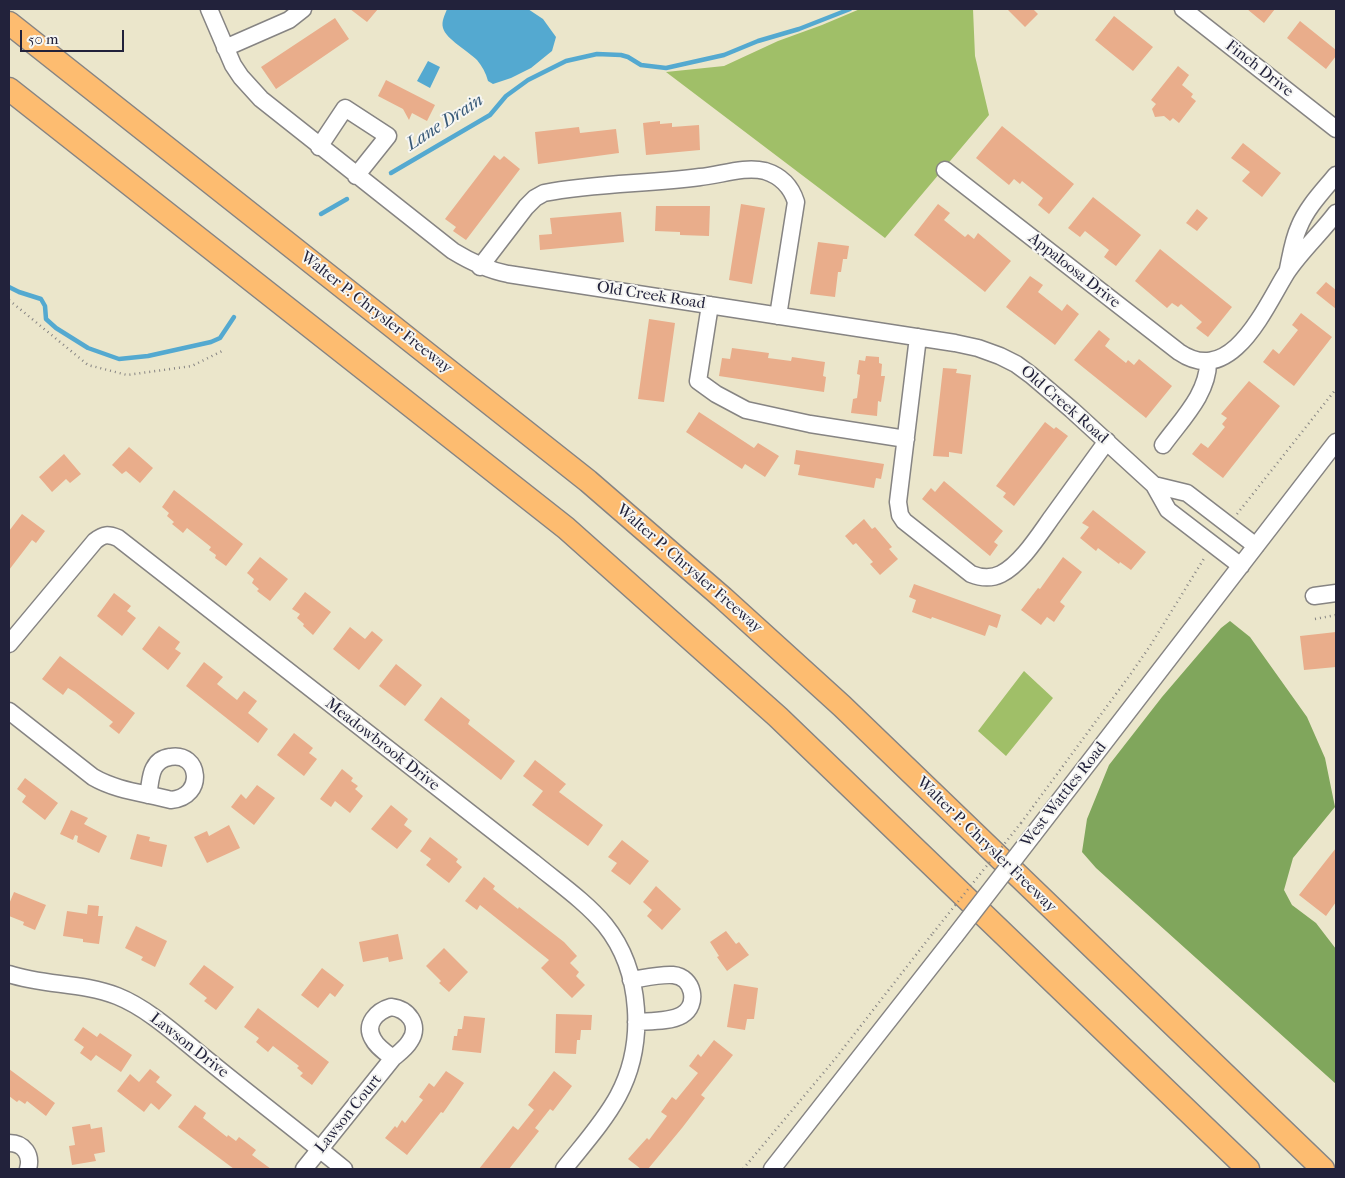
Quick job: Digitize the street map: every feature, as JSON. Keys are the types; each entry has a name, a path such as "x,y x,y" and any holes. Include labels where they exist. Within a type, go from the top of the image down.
{"highway":[{"name":"Walter P. Chrysler Freeway","path":"9,23 588,481 723,598 842,706 1324,1169"},
{"path":"9,90 566,528 778,717 1248,1169"}],"street":[{"name":"Old Creek Road","path":"209,9 233,66 250,88 271,108 453,251 480,267 508,274 918,337 978,348 1000,356 1016,364 1072,410 1154,485 1168,510 1241,566"},
{"path":"225,48 289,20 303,9"},
{"name":"Finch Drive","path":"1182,9 1336,129"},
{"path":"319,146 345,108 388,136 356,176"},
{"name":"Appaloosa Drive","path":"945,170 1179,352 1192,359 1208,361"},
{"path":"480,267 526,207 535,198 544,193 701,177 738,171 763,171 773,174 787,185 793,192 796,202 778,316"},
{"path":"1288,272 1292,246 1298,227 1306,213 1336,175"},
{"path":"1164,445 1203,388 1207,377 1208,361 1230,354 1237,347 1272,300 1288,272 1336,213"},
{"path":"710,305 698,380 716,394 746,410 810,424 906,439"},
{"path":"918,337 898,502 900,515 904,521 971,574 989,578 1000,575 1016,562 1107,442"},
{"name":"West Wattles Road","path":"772,1169 955,936 1256,546 1334,451"},
{"name":"Old Creek Road","path":"1154,485 1187,493 1256,546"},
{"name":"Meadowbrook Drive","path":"9,644 95,541 106,534 118,538 568,891 596,916 612,936 623,958 635,999 636,1022 631,1063 618,1096 564,1169"},
{"path":"1314,596 1336,593"},
{"path":"9,712 101,782 148,795"},
{"name":"Lawson Drive","path":"9,974 41,982 107,992 130,1002 168,1029 344,1169"},
{"path":"630,980 674,975 687,982 693,996 689,1010 683,1015 676,1018 636,1022"},
{"name":"Lawson Court","path":"304,1169 393,1058"},
{"path":"9,1143 17,1143 26,1151 29,1162 28,1169"}],"path":[{"path":"9,300 88,365 128,375 192,366 224,350"},
{"path":"1234,519 1336,389"},
{"path":"743,1169 835,1059 1021,822 1135,668 1209,552"},
{"path":"1315,619 1336,615"}],"green space":[{"path":"860,9 973,9 975,56 989,115 885,238 666,72 724,66 778,41"},
{"path":"1230,621 1250,637 1307,717 1325,758 1335,807 1293,858 1284,890 1292,905 1316,923 1336,949 1336,1084 1096,868 1082,852 1087,819 1109,765 1162,697 1221,628"},
{"path":"1024,671 1053,698 1006,756 978,731"}],"water":[{"path":"447,9 528,9 543,19 556,37 552,51 531,68 493,84 488,81 484,70 477,60 453,41 445,32 442,23"},
{"path":"428,61 440,67 430,88 417,81"}],"building":[{"path":"350,9 378,9 367,22"},
{"path":"1007,9 1033,9 1038,14 1025,27"},
{"path":"1247,9 1275,9 1264,23"},
{"path":"1114,16 1153,47 1133,71 1095,40"},
{"path":"335,18 349,39 276,89 261,67"},
{"path":"1300,21 1336,50 1336,56 1326,69 1287,38"},
{"path":"1178,66 1189,75 1182,85 1193,94 1191,97 1196,101 1179,123 1173,118 1170,121 1164,116 1155,117 1152,109 1156,104 1151,100"},
{"path":"386,80 435,105 427,121 412,113 409,120 403,109 378,96"},
{"path":"660,121 660,124 672,123 672,127 699,125 700,150 646,155 643,123"},
{"path":"1002,126 1074,184 1049,214 1038,205 1043,198 1022,181 1020,184 1014,179 1009,185 976,158"},
{"path":"579,127 580,133 616,129 619,153 538,164 535,132"},
{"path":"1243,143 1281,173 1262,197 1242,181 1250,172 1231,158"},
{"path":"494,155 500,160 504,156 520,169 466,240 453,231 456,227 445,219"},
{"path":"1093,197 1141,235 1116,266 1104,257 1109,250 1085,231 1080,237 1068,228"},
{"path":"741,204 765,208 752,284 729,280"},
{"path":"938,204 950,213 944,220 965,237 968,234 974,239 978,233 1011,261 985,292 914,235"},
{"path":"656,206 710,206 709,236 680,235 680,232 655,231"},
{"path":"1197,209 1208,218 1197,231 1186,223"},
{"path":"621,212 624,242 540,250 539,235 552,234 550,218"},
{"path":"818,242 849,246 847,259 843,259 841,272 838,272 835,297 810,294"},
{"path":"1160,249 1232,307 1208,337 1196,328 1202,322 1181,304 1178,307 1172,303 1167,308 1135,281"},
{"path":"1030,276 1043,285 1038,292 1062,311 1067,304 1079,314 1055,345 1006,307"},
{"path":"1326,282 1336,290 1336,309 1316,293"},
{"path":"1301,313 1332,337 1294,386 1263,362 1273,349 1279,354 1298,330 1292,325"},
{"path":"649,319 675,323 664,402 638,399"},
{"path":"1099,330 1110,339 1105,346 1126,363 1128,360 1134,365 1139,359 1172,386 1146,418 1074,360"},
{"path":"732,348 769,353 768,358 791,361 792,357 825,362 823,376 826,377 824,392 719,376 722,358 730,359"},
{"path":"866,356 879,357 879,363 882,364 881,376 885,376 881,402 878,401 877,416 851,413 853,399 857,398 860,375 857,374 859,360 865,361"},
{"path":"943,368 957,369 956,373 971,375 962,454 949,452 949,457 933,456"},
{"path":"1249,381 1280,406 1223,478 1192,454 1201,443 1208,448 1225,427 1222,424 1227,418 1221,414"},
{"path":"699,412 754,448 758,443 779,456 765,477 745,464 742,469 686,432"},
{"path":"1045,422 1068,436 1014,506 1003,497 1006,493 996,486"},
{"path":"129,447 153,468 140,483 126,471 122,474 112,465"},
{"path":"796,450 884,464 881,479 876,478 874,488 798,475 800,465 794,464"},
{"path":"64,454 81,474 70,483 66,479 52,492 39,477"},
{"path":"944,481 1003,531 994,542 998,545 990,556 922,499 931,488 935,492"},
{"path":"174,490 243,544 226,566 215,558 216,555 209,550 211,547 187,528 183,533 172,524 174,522 167,516 169,513 162,507"},
{"path":"1093,510 1146,552 1131,570 1120,562 1119,564 1098,548 1096,551 1080,538 1089,527 1082,523"},
{"path":"22,514 45,531 36,543 32,540 9,570 9,531"},
{"path":"864,519 872,529 875,527 892,547 889,549 898,559 880,575 870,564 873,562 856,543 853,545 845,536"},
{"path":"260,557 288,579 270,601 257,591 259,589 252,583 254,579 247,573"},
{"path":"1063,557 1082,572 1060,602 1065,606 1054,622 1047,617 1041,625 1021,610 1038,588 1040,589"},
{"path":"914,584 1001,615 997,628 989,625 985,636 912,612 916,600 909,597"},
{"path":"305,592 331,612 313,635 297,618 300,614 292,609"},
{"path":"114,593 131,606 127,611 136,618 122,636 97,616"},
{"path":"159,626 180,642 175,649 181,653 168,670 142,649"},
{"path":"350,627 365,639 372,631 383,640 359,670 333,649"},
{"path":"1336,632 1336,667 1304,670 1300,636"},
{"path":"60,656 135,713 119,734 109,726 113,722 75,692 68,688 63,695 42,679"},
{"path":"204,662 223,677 217,684 237,700 244,691 257,701 248,713 268,729 258,743 186,686"},
{"path":"396,664 422,685 405,706 379,686"},
{"path":"441,697 470,720 468,724 515,761 501,780 424,720"},
{"path":"294,733 313,748 309,753 317,759 304,776 277,755"},
{"path":"535,760 566,784 559,792 603,825 588,846 532,805 543,791 523,776"},
{"path":"342,769 353,778 351,781 358,786 355,789 363,796 350,813 335,801 331,807 320,799"},
{"path":"25,778 58,803 45,820 22,802 26,796 17,789"},
{"path":"257,785 275,798 254,825 231,807 241,794 246,799"},
{"path":"391,805 408,819 404,825 412,831 397,849 371,829"},
{"path":"71,810 88,818 84,824 107,836 99,853 77,842 78,836 75,835 73,840 60,834"},
{"path":"229,825 240,848 207,863 194,837 207,831 209,836"},
{"path":"137,834 150,837 149,841 167,845 162,867 130,859"},
{"path":"430,837 458,859 456,862 462,867 449,883 426,865 431,859 420,851"},
{"path":"622,840 649,861 630,885 611,871 617,863 608,857"},
{"path":"1336,848 1336,902 1326,916 1299,895"},
{"path":"484,877 495,886 493,889 564,942 577,956 570,963 579,972 576,976 585,985 572,998 541,968 549,960 480,905 477,910 465,901"},
{"path":"656,886 681,909 662,930 647,916 652,910 643,902"},
{"path":"14,892 46,905 35,930 23,925 24,922 9,916 9,904"},
{"path":"88,905 99,906 98,916 103,916 99,944 83,942 83,939 63,936 67,911 87,914"},
{"path":"136,926 167,941 155,967 141,960 143,957 125,948"},
{"path":"726,931 736,944 739,942 749,955 727,971 717,957 719,956 710,942"},
{"path":"398,934 403,959 389,962 388,957 363,962 359,942"},
{"path":"444,948 468,972 449,992 439,983 441,981 426,966"},
{"path":"204,965 234,987 216,1010 204,1001 207,998 189,984"},
{"path":"322,968 344,985 335,997 330,993 318,1008 301,995"},
{"path":"734,984 758,988 754,1019 747,1019 745,1030 727,1027"},
{"path":"258,1008 329,1062 312,1085 300,1076 303,1073 297,1068 299,1066 273,1046 268,1052 256,1042 259,1038 244,1027"},
{"path":"556,1014 592,1015 591,1030 581,1030 580,1040 577,1040 576,1054 555,1053"},
{"path":"464,1016 485,1018 481,1053 452,1050 454,1036 457,1036 458,1029 462,1029"},
{"path":"83,1027 97,1037 100,1033 132,1055 121,1072 96,1055 91,1061 80,1053 84,1047 74,1040"},
{"path":"714,1040 733,1055 701,1095 705,1098 682,1128 648,1169 641,1169 628,1159 647,1138 649,1140 667,1116 661,1112 672,1097 676,1100 698,1073 689,1066 698,1054 701,1057"},
{"path":"9,1069 55,1103 46,1116 27,1101 25,1104 19,1100 17,1102 9,1096"},
{"path":"150,1069 160,1077 156,1082 172,1095 159,1110 151,1103 144,1112 117,1091 130,1074 139,1082"},
{"path":"446,1071 464,1083 443,1113 441,1112 407,1155 385,1138 395,1126 397,1128 402,1120 405,1123 423,1100 419,1097 429,1083 434,1087"},
{"path":"554,1071 572,1086 553,1111 550,1109 535,1128 539,1131 509,1169 479,1169 513,1126 518,1130 534,1110 528,1105"},
{"path":"195,1105 206,1113 203,1118 227,1137 228,1135 236,1141 239,1137 256,1150 252,1155 271,1169 234,1169 178,1127"},
{"path":"90,1124 91,1129 102,1127 105,1152 94,1154 96,1161 72,1165 69,1146 75,1145 72,1127"}],"waterway":[{"name":"Lane Drain","path":"391,173 490,115 506,96 528,80 566,61 597,54 621,55 641,65 666,68 724,55 850,9"},
{"name":"Lane Drain","path":"321,214 347,199"},
{"name":"Lane Drain","path":"9,287 41,299 45,306 46,319 56,328 88,348 119,359 148,356 211,342 220,338 234,317"}]}
